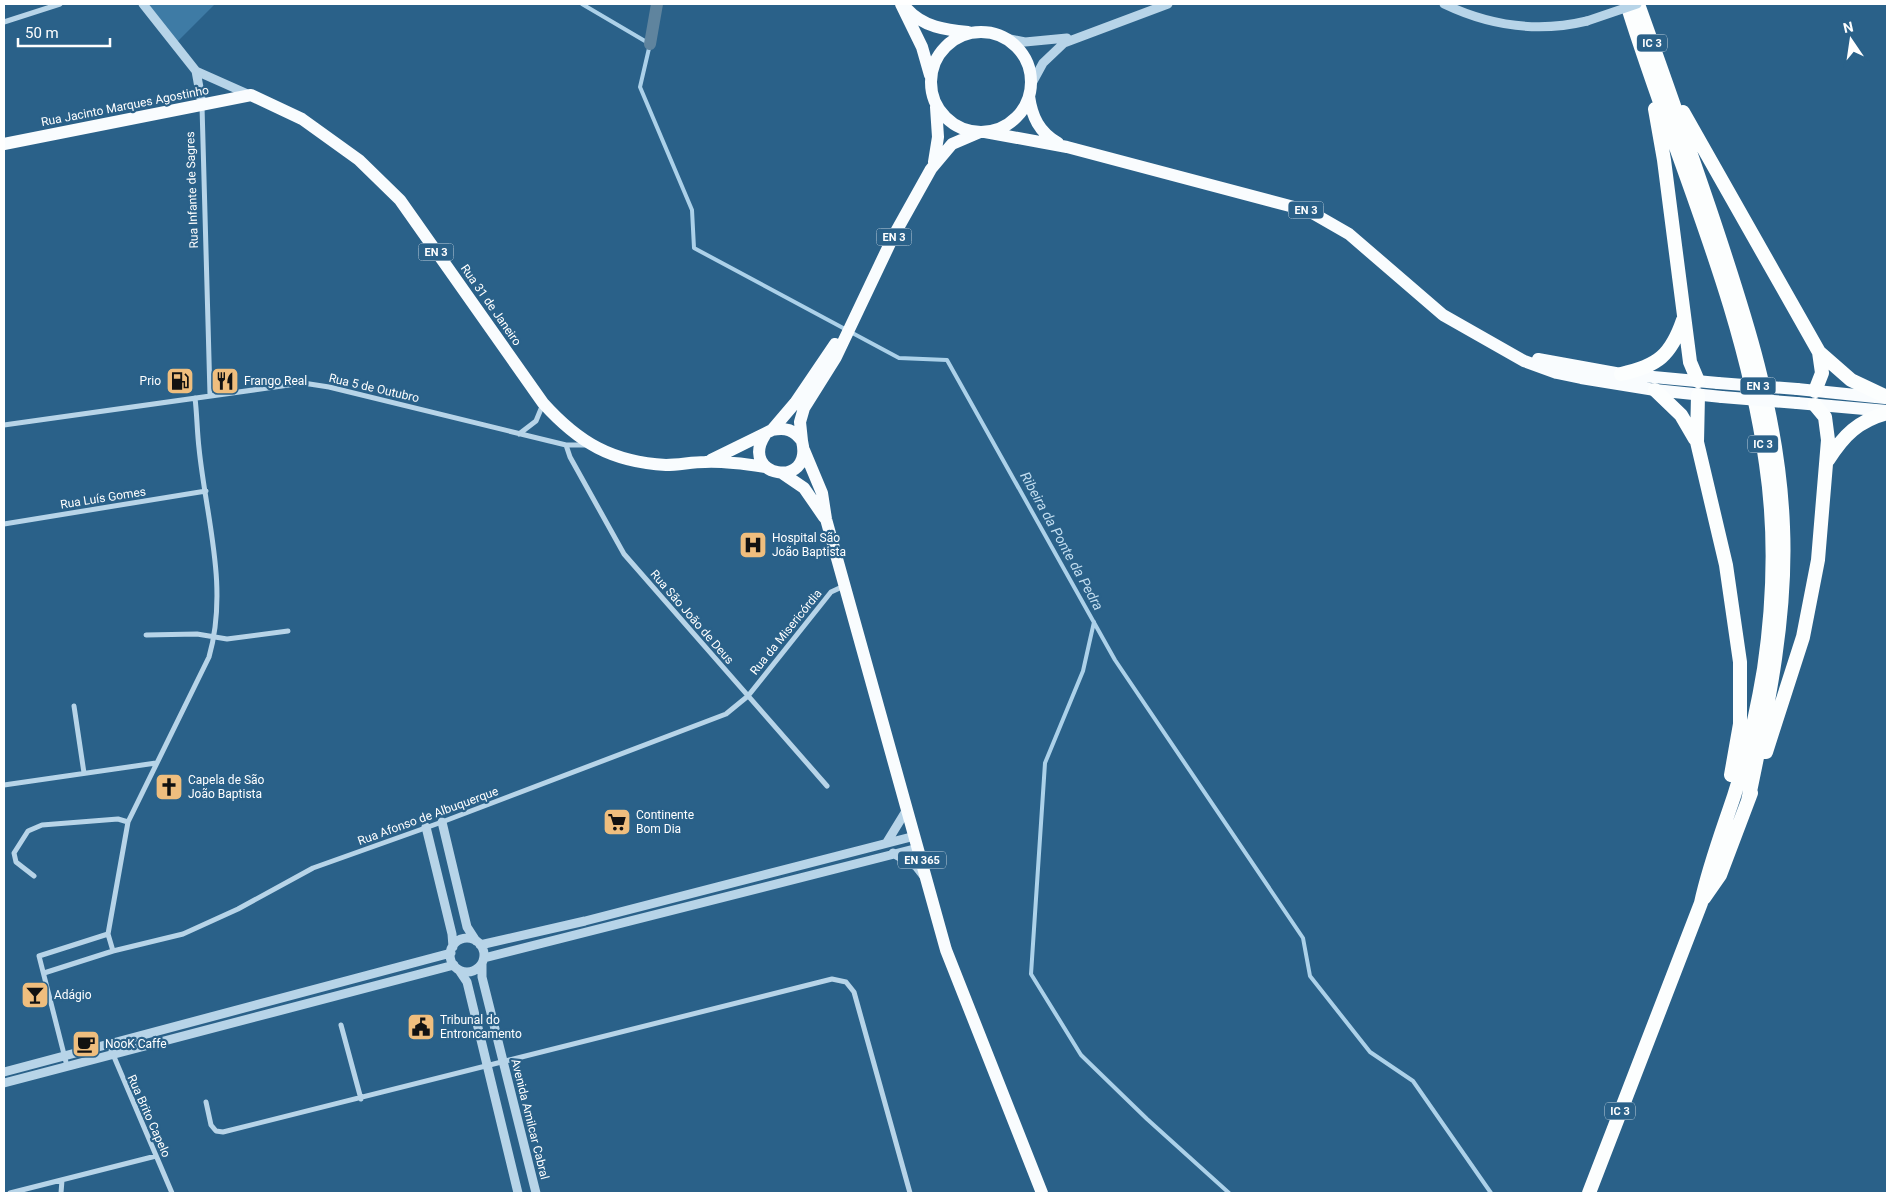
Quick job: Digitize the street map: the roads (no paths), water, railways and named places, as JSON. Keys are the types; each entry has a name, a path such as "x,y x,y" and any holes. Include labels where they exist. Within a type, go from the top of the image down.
{"highway":[{"name":"IC 3","path":"1589,1193 1651,1028 1701,903 1707,874 1751,734 1766,650 1772,566 1768,474 1754,392 1736,324 1676,146 1648,74 1627,4"},
{"name":"IC 3","path":"1638,4 1742,308 1761,377 1779,473 1783,529 1780,621 1772,682 1748,801 1720,875 1701,903"},
{"path":"1648,74 1664,160 1690,362 1698,381"},
{"path":"1666,83 1819,352 1851,380 1887,398"},
{"path":"1621,374 1646,368 1663,357 1676,341 1684,317"},
{"path":"1748,801 1786,693 1809,613 1818,560 1828,461 1827,422 1815,398 1822,373 1819,352"},
{"path":"1655,390 1681,415 1697,442"},
{"path":"1698,395 1697,442 1726,565 1740,662 1740,724 1723,825"},
{"path":"1828,461 1841,441 1854,427 1887,412"}],"main road":[{"path":"902,4 916,18 929,24 971,33 991,33 1005,38"},
{"path":"902,4 922,48 930,80"},
{"path":"930,80 933,66 942,49 953,40 971,33"},
{"name":"EN 3","path":"1005,38 1016,46 1025,58 1030,71 1031,109 1039,126 1050,139 1067,147"},
{"name":"EN 3","path":"930,80 939,123 931,169"},
{"name":"EN 3","path":"803,445 800,422 804,408 860,307 893,237 931,169 952,144 1010,122 1022,111 1030,91"},
{"name":"Rua Jacinto Marques Agostinho","path":"4,144 251,95"},
{"name":"Rua 31 de Janeiro","path":"251,95 302,119 359,160 400,200 544,403 564,427 589,444"},
{"name":"EN 3","path":"935,103 942,115 953,124 966,130 1067,147 1286,204 1322,217 1349,234 1443,315 1524,360 1557,373 1655,390 1797,403 1815,398 1887,398"},
{"name":"EN 3","path":"1507,351 1621,374 1797,389 1815,398 1887,412"},
{"name":"EN 3","path":"707,462 768,432 795,403 833,354"},
{"path":"1698,381 1698,395"},
{"path":"766,467 758,451 760,443 768,432 790,429 803,445 803,458 798,466 782,473"},
{"name":"EN 3","path":"589,444 628,460 667,465 707,462 738,463 766,467 782,473"},
{"name":"EN 365","path":"803,445 822,493 826,518 946,950 1042,1193"},
{"name":"EN 365","path":"782,473 804,488 826,518"}],"street":[{"path":"4,22 60,4"},
{"name":"Rua Infante de Sagres","path":"143,4 196,71 202,104 210,395"},
{"path":"1005,38 1018,42 1053,41 1084,33 1168,4"},
{"path":"1444,4 1471,16 1513,26 1544,28 1586,21 1638,4"},
{"path":"1030,91 1049,56 1064,43 1084,33"},
{"name":"Rua 31 de Janeiro","path":"196,71 251,95"},
{"name":"Rua 5 de Outubro","path":"4,425 303,383 329,387 566,445 589,444"},
{"path":"113,951 108,934 128,822 209,658 215,636 215,546 199,448 196,398"},
{"path":"519,434 536,421 544,403"},
{"name":"Rua São João de Deus","path":"566,445 570,457 624,554 827,786"},
{"name":"Rua Luís Gomes","path":"4,524 206,491"},
{"name":"Rua da Misericórdia","path":"748,696 831,592 845,586"},
{"path":"146,635 215,636 227,639 288,630"},
{"name":"Rua Afonso de Albuquerque","path":"44,973 113,951 183,934 238,910 313,868 442,822 726,714 748,696"},
{"path":"74,706 84,773"},
{"path":"4,784 156,763"},
{"path":"887,842 906,811"},
{"path":"34,876 16,862 14,853 28,830 42,825 118,819 128,822"},
{"path":"442,822 467,927 478,943 483,961"},
{"path":"426,827 452,934 452,950 456,968 467,982 518,1193"},
{"path":"4,1083 67,1066 110,1050 452,950 466,939 478,943 585,921 887,842 917,842"},
{"path":"4,1072 65,1057 110,1050 456,968 474,971 483,961 893,853 917,842"},
{"path":"893,853 916,866 927,880"},
{"path":"67,1066 39,956 108,934"},
{"name":"Avenida Amilcar Cabral","path":"483,961 482,977 536,1193"},
{"path":"206,1102 211,1125 216,1131 223,1132 361,1099 832,979 846,982 854,992 910,1193"},
{"path":"341,1025 361,1099"},
{"name":"Rua Brito Capelo","path":"110,1050 172,1193"},
{"path":"10,1193 156,1156"},
{"path":"61,1193 62,1180"}],"waterway":[{"name":"Ribeira da Ponte da Pedra","path":"582,4 650,44 640,87 692,210 694,248 899,358 947,360 1115,660 1303,938 1310,976 1370,1052 1413,1081 1491,1193"},
{"path":"650,44 657,4"},
{"path":"1094,622 1083,671 1045,763 1031,974 1081,1055 1147,1119 1229,1193"}],"place":[{"name":"Prio","path":"180,381"},
{"name":"Frango Real","path":"225,381"},
{"name":"Hospital São João Baptista","path":"753,545"},
{"name":"Capela de São João Baptista","path":"169,787"},
{"name":"Continente Bom Dia","path":"617,822"},
{"name":"Adágio","path":"35,995"},
{"name":"Tribunal do Entroncamento","path":"421,1027"},
{"name":"NooK Caffe","path":"86,1044"}]}
